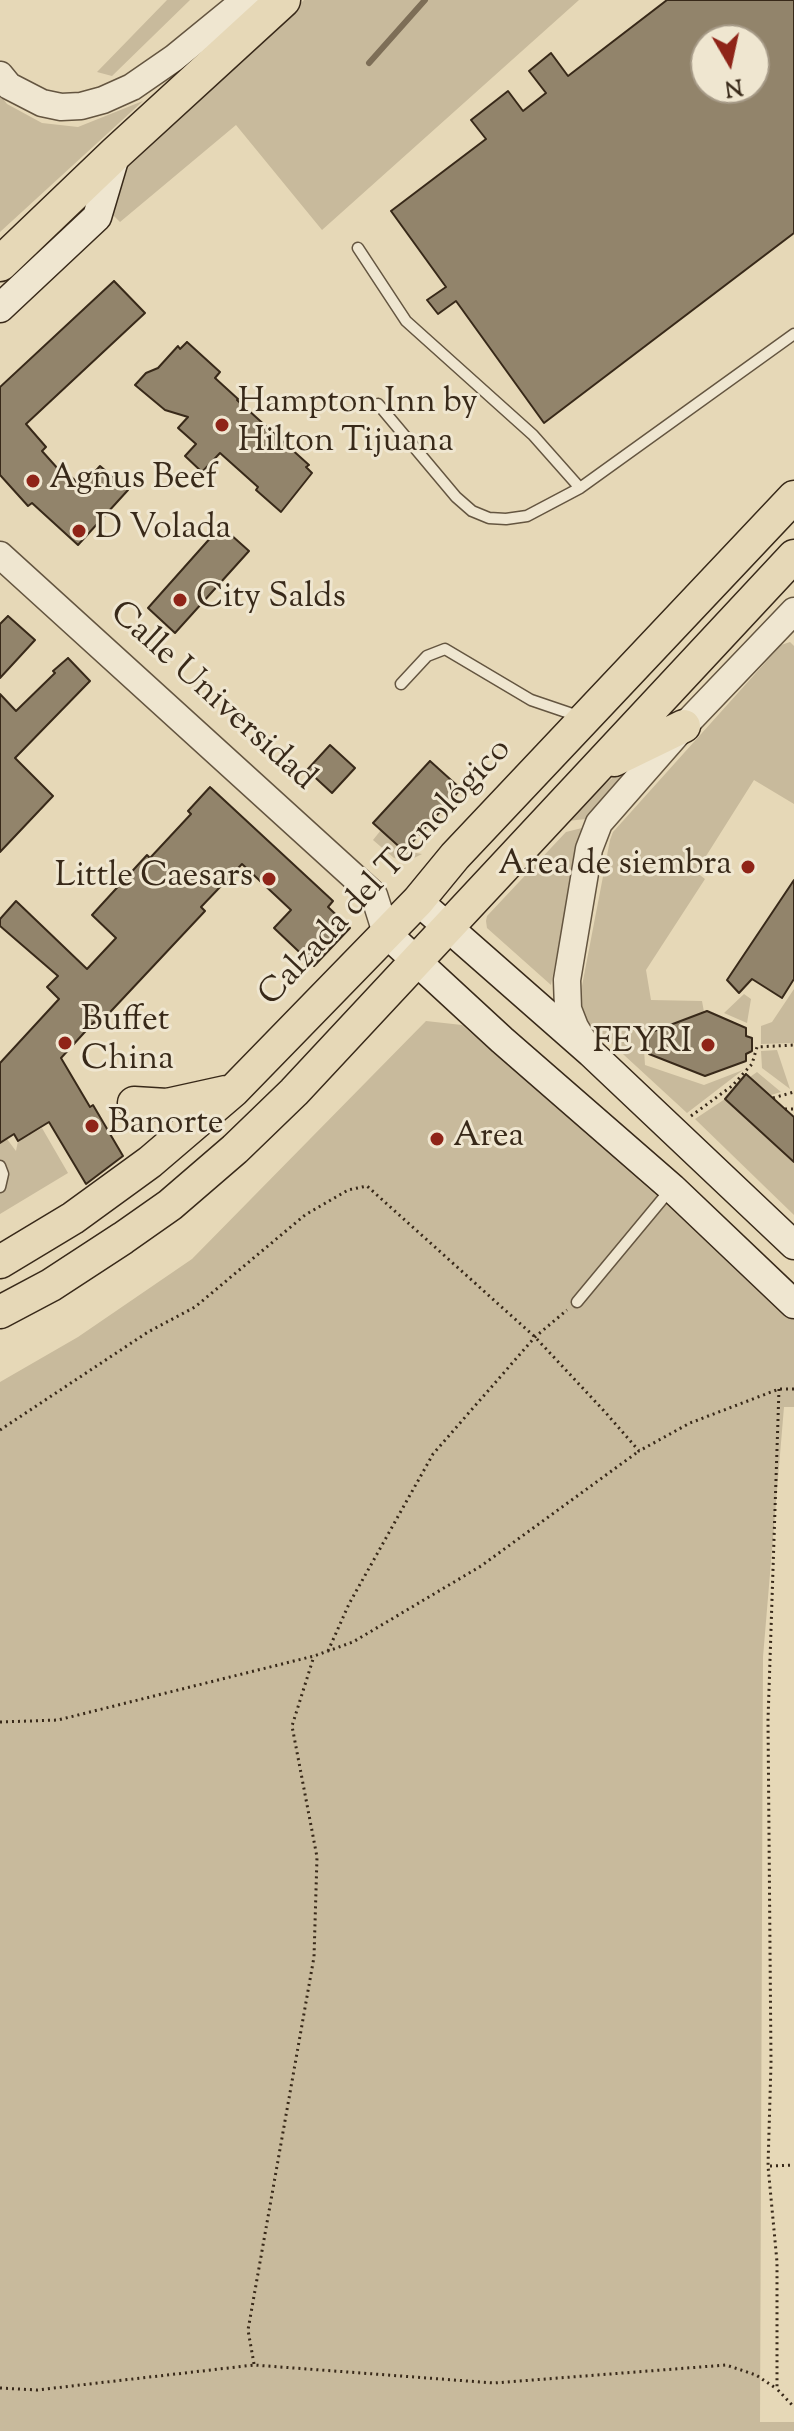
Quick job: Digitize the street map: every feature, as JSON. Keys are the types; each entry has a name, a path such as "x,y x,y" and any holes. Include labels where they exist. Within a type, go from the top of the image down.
{"highway":[{"path":"0,264 283,0"}],"main road":[{"path":"0,308 97,217 116,153"},
{"name":"Calzada del Tecnológico","path":"0,1262 73,1218 150,1162 233,1091 418,901 495,814 794,497"},
{"path":"0,1312 51,1285 170,1205 269,1116 794,556"},
{"path":"664,636 693,665"},
{"path":"597,769 684,726"},
{"path":"455,918 449,892 454,881 495,830 495,814"},
{"path":"418,901 455,918 591,1053 794,1245"},
{"path":"386,933 672,1188 794,1304"},
{"path":"269,1116 281,1084 292,1067 368,984 370,977 366,969 350,970"},
{"path":"134,1103 167,1105 233,1091"}],"street":[{"path":"0,75 9,86 42,103 61,107 103,100 132,87 174,58 245,0"},
{"name":"Calle Universidad","path":"0,555 374,895"},
{"path":"591,1053 575,1027 566,996 589,849 599,823 684,726 794,611"},
{"path":"386,933 374,895 418,901"}],"lane":[{"path":"358,248 406,321 533,435 580,488"},
{"path":"378,404 456,497 472,511 489,518 527,516 580,488 794,334"},
{"path":"401,684 427,656 445,649 531,700 586,719"},
{"path":"0,1166 3,1174 0,1187"},
{"path":"577,1302 672,1188"}],"path":[{"path":"688,1118 732,1086 752,1064 757,1047 794,1045"},
{"path":"773,1098 794,1092"},
{"path":"785,1109 794,1109"},
{"path":"0,1430 148,1332 195,1307 305,1215 348,1190 367,1186 535,1337 639,1451"},
{"path":"328,1651 349,1604 433,1454 535,1337 577,1302"},
{"path":"777,2389 777,2262 768,2166 771,2048 768,1720 779,1389"},
{"path":"0,1722 58,1720 314,1656 353,1642 481,1566 639,1451 690,1423 779,1389 794,1389"},
{"path":"254,2365 248,2330 314,1957 317,1857 292,1726 314,1656"},
{"path":"768,2166 794,2165"},
{"path":"0,2388 37,2390 254,2365 494,2383 726,2365 756,2375 777,2389 794,2407"}],"shaded area":[{"path":"167,0 190,0 112,76 97,72"},
{"path":"304,0 579,0 322,230 236,125 120,222 113,215 113,204 126,169"},
{"path":"0,95 7,104 42,123 78,127 143,101 0,232"},
{"path":"790,642 794,646 794,804 754,780 696,872 705,879 646,970 651,1000 702,1001 704,1012 643,1034 645,1065 704,1085 743,1070 687,1113 586,1020 581,1007 581,991 610,840 613,832 781,645"},
{"path":"637,757 586,819 567,821 577,808"},
{"path":"582,828 551,985 487,928 486,921 487,916 566,832"},
{"path":"381,830 404,851 422,854 408,861 394,858 373,840"},
{"path":"794,989 794,1043 761,1044 761,1026 772,1022"},
{"path":"744,994 751,999 747,1023 724,1013"},
{"path":"426,1021 462,1025 794,1316 794,1407 784,1407 763,1657 760,2422 794,2422 794,2431 0,2431 0,1382 78,1337 192,1259"},
{"path":"777,1050 790,1089 762,1068 761,1051"},
{"path":"757,1072 781,1092 771,1095 750,1077"},
{"path":"725,1099 794,1162 794,1215 695,1119"},
{"path":"42,1128 68,1173 0,1214 0,1143 7,1139 16,1151 18,1141"}],"building":[{"path":"667,0 794,0 794,233 544,423 456,301 438,314 427,300 446,287 391,211 486,139 471,120 508,91 523,111 546,93 529,71 551,53 568,76"},
{"path":"114,281 145,313 26,424 46,447 42,451 67,479 70,476 82,486 100,466 128,490 78,545 32,503 28,506 0,475 0,387"},
{"name":"Hampton Inn by Hilton Tijuana","path":"187,342 220,372 215,378 309,465 306,467 312,473 281,512 220,453 202,472 185,456 196,444 178,428 188,417 165,410 135,385 146,373 158,368 178,346 180,349"},
{"path":"221,526 249,551 175,633 148,608"},
{"path":"8,616 35,640 0,678 0,624"},
{"path":"68,658 90,681 15,758 53,796 0,852 0,694 16,711"},
{"path":"330,745 355,768 332,793 307,770"},
{"path":"430,761 461,789 404,851 373,823"},
{"path":"210,787 333,901 328,907 350,928 314,966 274,928 291,910 242,864 201,907 205,911 98,1025 94,1022 61,1058 123,1156 86,1184 49,1122 18,1141 14,1134 0,1143 0,1063 59,999 47,987 58,976 0,926 0,919 16,901 87,969 116,938 92,915 147,855 150,858 191,814 188,811"},
{"path":"794,880 794,979 782,998 752,979 739,993 727,980"},
{"path":"707,1011 746,1028 746,1036 752,1038 752,1051 746,1054 746,1061 705,1076 649,1054 649,1033"},
{"path":"746,1074 794,1117 794,1162 725,1099"}],"waterway":[{"path":"369,63 425,0"}],"place":[{"name":"Hampton Inn by Hilton Tijuana","path":"222,425"},
{"name":"Agnus Beef","path":"33,481"},
{"name":"D Volada","path":"79,531"},
{"name":"City Salds","path":"180,600"},
{"name":"Area de siembra","path":"748,867"},
{"name":"Little Caesars","path":"269,879"},
{"name":"Buffet China","path":"65,1043"},
{"name":"FEYRI","path":"708,1045"},
{"name":"Banorte","path":"92,1126"},
{"name":"Area","path":"437,1139"}]}
